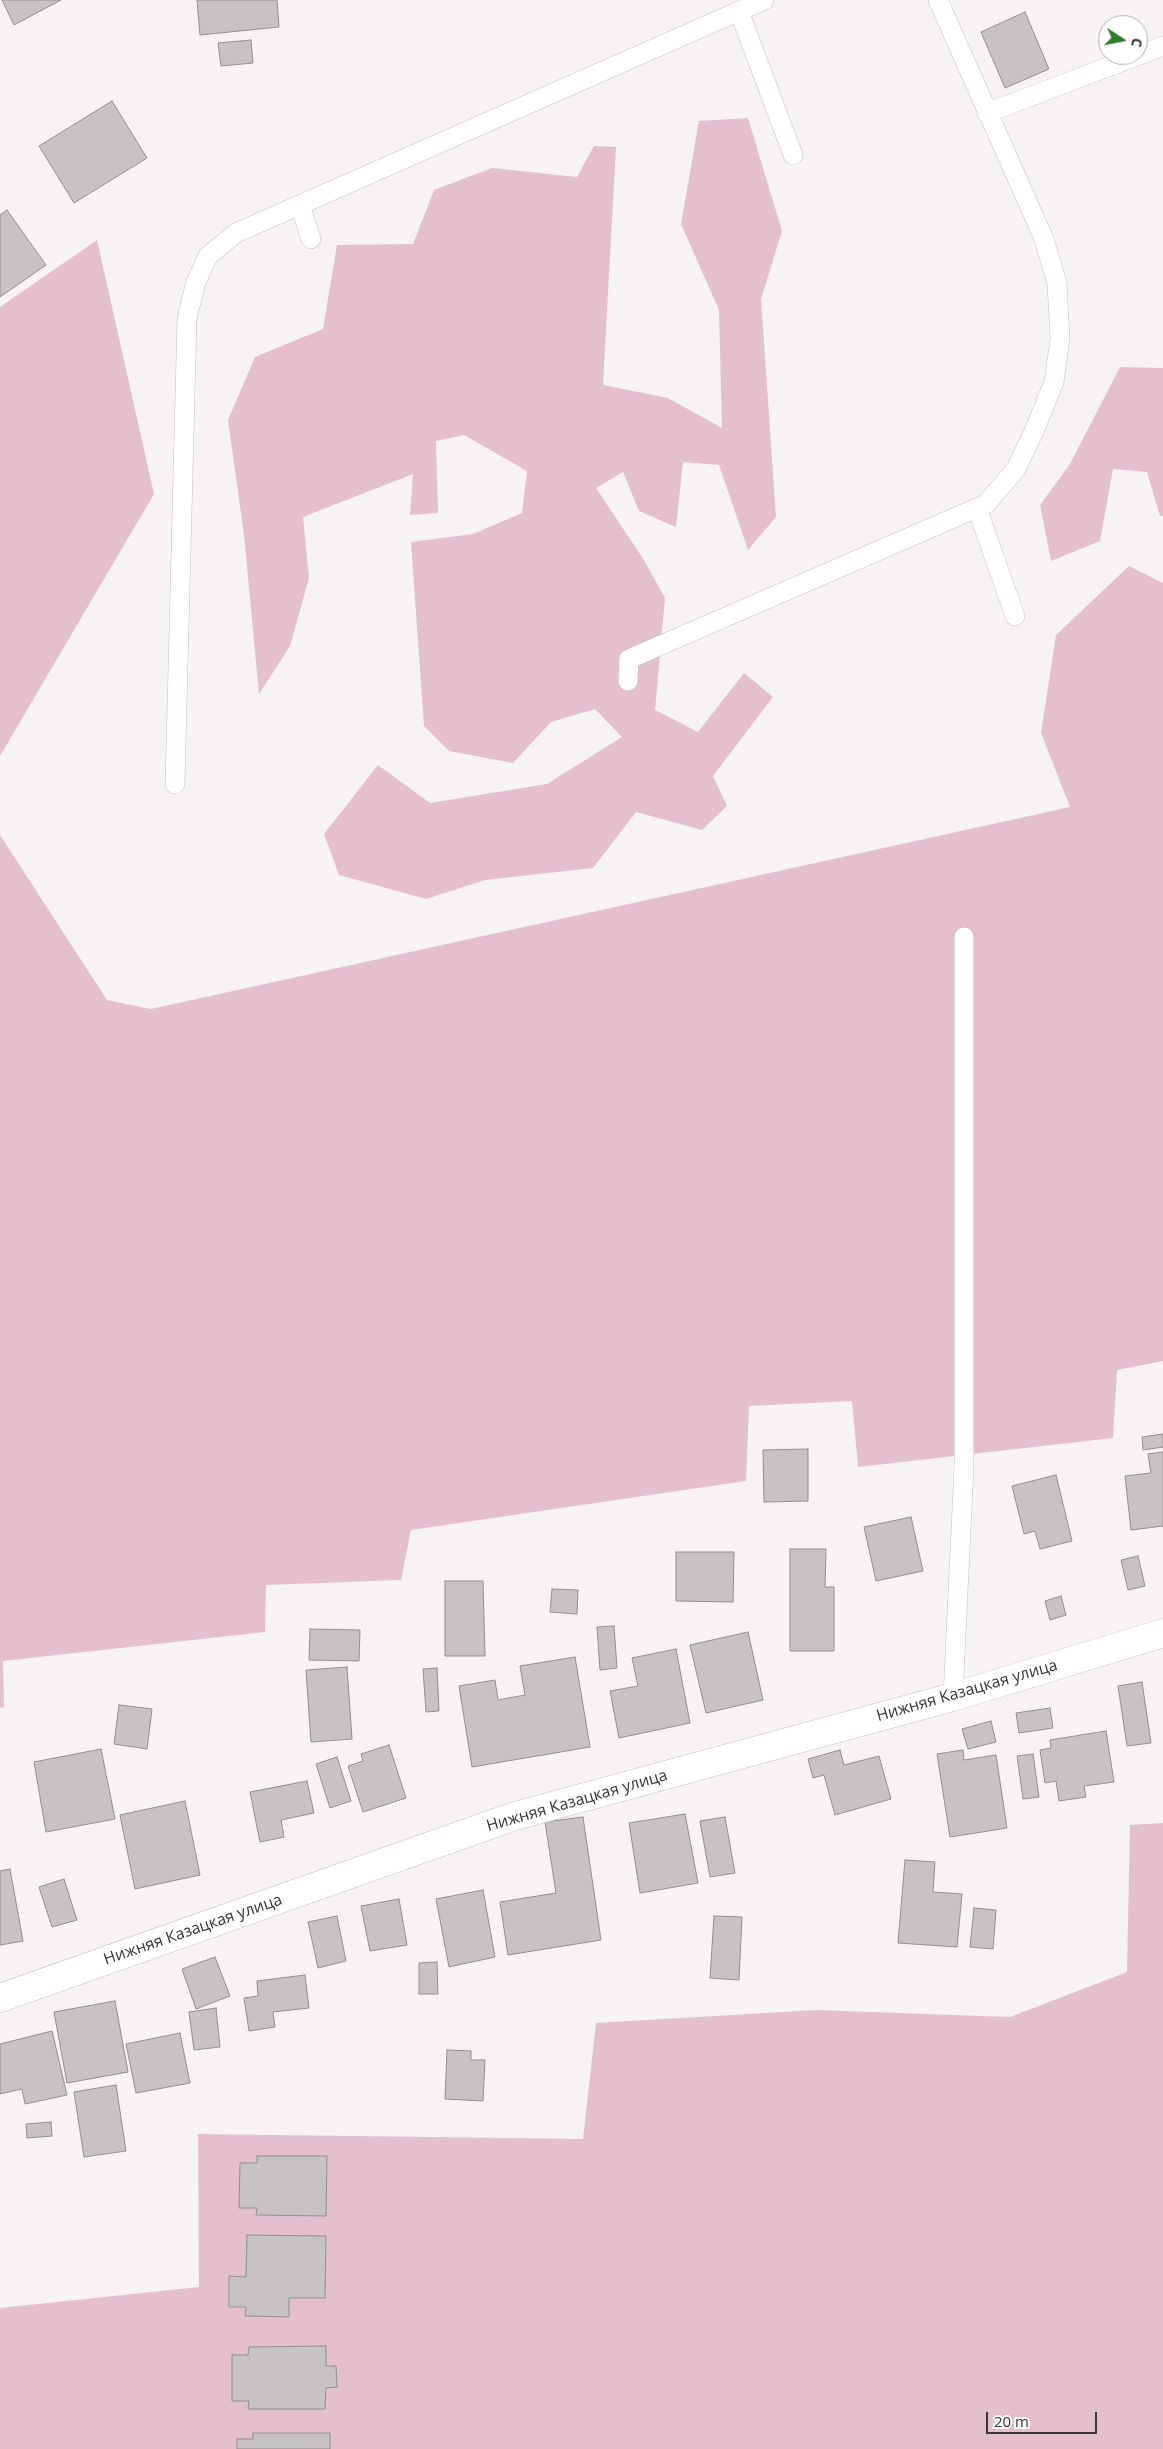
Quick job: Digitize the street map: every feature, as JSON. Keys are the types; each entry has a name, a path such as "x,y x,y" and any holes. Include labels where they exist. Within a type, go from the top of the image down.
{"street":[{"name":"Нижняя Казацкая улица","path":"0,1998 514,1816 953,1697 1163,1633"}],"lane":[{"path":"175,784 187,318 196,282 208,256 236,233 764,0"},
{"path":"628,680 629,659 986,504 1016,469 1054,382 1060,339 1057,283 1044,239 938,0"},
{"path":"739,11 793,155"},
{"path":"988,113 1163,46"},
{"path":"300,205 311,239"},
{"path":"977,508 1015,616"},
{"path":"953,1697 964,1466 964,937"}],"shaded area":[{"path":"748,118 782,231 761,299 776,517 748,550 719,465 683,462 676,527 639,511 623,472 596,488 644,560 665,598 655,710 698,732 744,673 773,697 713,776 727,806 702,830 636,812 593,868 485,880 426,899 339,875 324,834 378,765 430,803 547,784 622,737 595,709 551,722 513,763 449,751 424,726 411,542 473,534 522,513 527,471 464,435 436,441 438,513 410,515 413,474 303,517 309,578 290,646 259,694 244,535 228,420 255,357 323,329 337,245 413,244 434,190 492,168 577,177 594,146 616,147 603,385 668,398 722,428 719,310 681,224 699,121"},
{"path":"97,240 154,494 0,756 0,307"},
{"path":"1120,367 1163,368 1163,516 1160,516 1147,472 1113,469 1100,541 1051,561 1040,505 1070,464"},
{"path":"1129,566 1163,583 1163,1361 1117,1370 1113,1438 858,1467 852,1401 749,1406 746,1481 411,1530 401,1580 266,1585 265,1632 3,1661 4,1707 0,1708 0,835 107,1000 151,1009 1070,807 1041,733 1056,635"},
{"path":"1163,1823 1163,2449 0,2449 0,2308 199,2287 198,2134 583,2139 596,2023 817,2010 1010,2017 1127,1972 1130,1825"}],"building":[{"path":"2,0 61,0 14,25"},
{"path":"197,0 277,0 279,27 200,35"},
{"path":"1025,12 1049,69 1005,88 981,32"},
{"path":"251,40 253,63 221,66 218,43"},
{"path":"112,101 147,158 74,203 39,146"},
{"path":"7,210 46,265 0,297 0,215"},
{"path":"1163,1434 1163,1447 1143,1450 1142,1437"},
{"path":"808,1449 808,1501 764,1502 763,1450"},
{"path":"1163,1452 1163,1526 1131,1530 1125,1476 1151,1473 1148,1454"},
{"path":"1056,1475 1072,1541 1040,1549 1035,1531 1024,1534 1012,1486"},
{"path":"911,1517 923,1571 876,1581 864,1527"},
{"path":"790,1549 826,1549 825,1587 834,1587 834,1651 790,1651"},
{"path":"676,1552 734,1552 733,1602 676,1601"},
{"path":"1138,1556 1145,1586 1128,1590 1121,1560"},
{"path":"445,1581 483,1581 485,1656 445,1656"},
{"path":"552,1589 578,1590 577,1614 550,1612"},
{"path":"1061,1596 1066,1615 1050,1620 1045,1601"},
{"path":"614,1626 617,1668 600,1670 597,1627"},
{"path":"310,1629 360,1630 359,1661 309,1660"},
{"path":"748,1632 763,1700 706,1713 690,1645"},
{"path":"676,1649 690,1723 619,1738 610,1691 638,1686 632,1658"},
{"path":"575,1657 590,1747 472,1767 459,1686 495,1680 498,1700 525,1695 520,1666"},
{"path":"347,1667 352,1739 311,1742 306,1670"},
{"path":"437,1668 439,1711 426,1712 423,1669"},
{"path":"1142,1682 1151,1743 1127,1746 1118,1686"},
{"path":"119,1705 152,1709 147,1749 114,1744"},
{"path":"1050,1708 1053,1728 1019,1733 1016,1713"},
{"path":"991,1721 996,1742 968,1749 962,1729"},
{"path":"1106,1731 1114,1782 1084,1786 1086,1797 1059,1801 1056,1781 1045,1783 1040,1750 1051,1748 1050,1740"},
{"path":"389,1745 406,1798 363,1812 348,1766 363,1761 361,1754"},
{"path":"101,1749 115,1819 46,1832 34,1762"},
{"path":"840,1750 844,1765 879,1756 891,1799 835,1815 824,1775 813,1778 808,1759"},
{"path":"963,1750 964,1760 996,1755 1007,1828 950,1837 937,1754"},
{"path":"1033,1754 1039,1797 1023,1799 1017,1756"},
{"path":"337,1757 351,1801 330,1808 316,1764"},
{"path":"307,1781 314,1813 281,1820 284,1837 260,1842 250,1792"},
{"path":"185,1801 200,1875 135,1889 120,1815"},
{"path":"685,1814 698,1883 640,1893 629,1823"},
{"path":"583,1817 601,1940 508,1955 500,1902 556,1893 545,1822"},
{"path":"725,1817 735,1873 710,1877 700,1821"},
{"path":"905,1860 935,1862 933,1892 962,1894 957,1947 898,1943"},
{"path":"10,1869 23,1941 0,1945 0,1871"},
{"path":"64,1879 77,1920 52,1927 39,1887"},
{"path":"483,1890 495,1957 449,1967 436,1899"},
{"path":"399,1899 407,1945 370,1951 361,1906"},
{"path":"974,1908 996,1910 993,1949 970,1947"},
{"path":"337,1916 346,1961 318,1968 308,1922"},
{"path":"714,1916 742,1917 739,1980 710,1978"},
{"path":"215,1957 230,1996 196,2009 182,1969"},
{"path":"437,1962 438,1994 419,1994 419,1963"},
{"path":"305,1975 309,2008 273,2012 275,2027 249,2031 244,1998 258,1996 257,1981"},
{"path":"115,2001 128,2072 67,2083 54,2012"},
{"path":"216,2008 220,2047 194,2050 189,2012"},
{"path":"52,2031 67,2095 25,2104 22,2089 0,2094 0,2044"},
{"path":"180,2033 190,2083 136,2093 126,2044"},
{"path":"447,2050 471,2051 471,2060 485,2060 483,2101 445,2099"},
{"path":"116,2085 126,2151 84,2157 74,2092"},
{"path":"51,2122 52,2136 27,2138 26,2124"},
{"path":"257,2156 327,2156 326,2216 256,2215 257,2208 239,2208 240,2163 257,2163"},
{"path":"247,2235 326,2236 325,2298 289,2298 289,2317 245,2316 246,2307 229,2307 229,2276 246,2277"},
{"path":"326,2346 326,2366 336,2366 337,2387 326,2388 325,2409 248,2409 249,2401 232,2401 232,2355 248,2355 249,2347"},
{"path":"253,2433 330,2433 330,2449 237,2449 237,2439 253,2439"}]}
